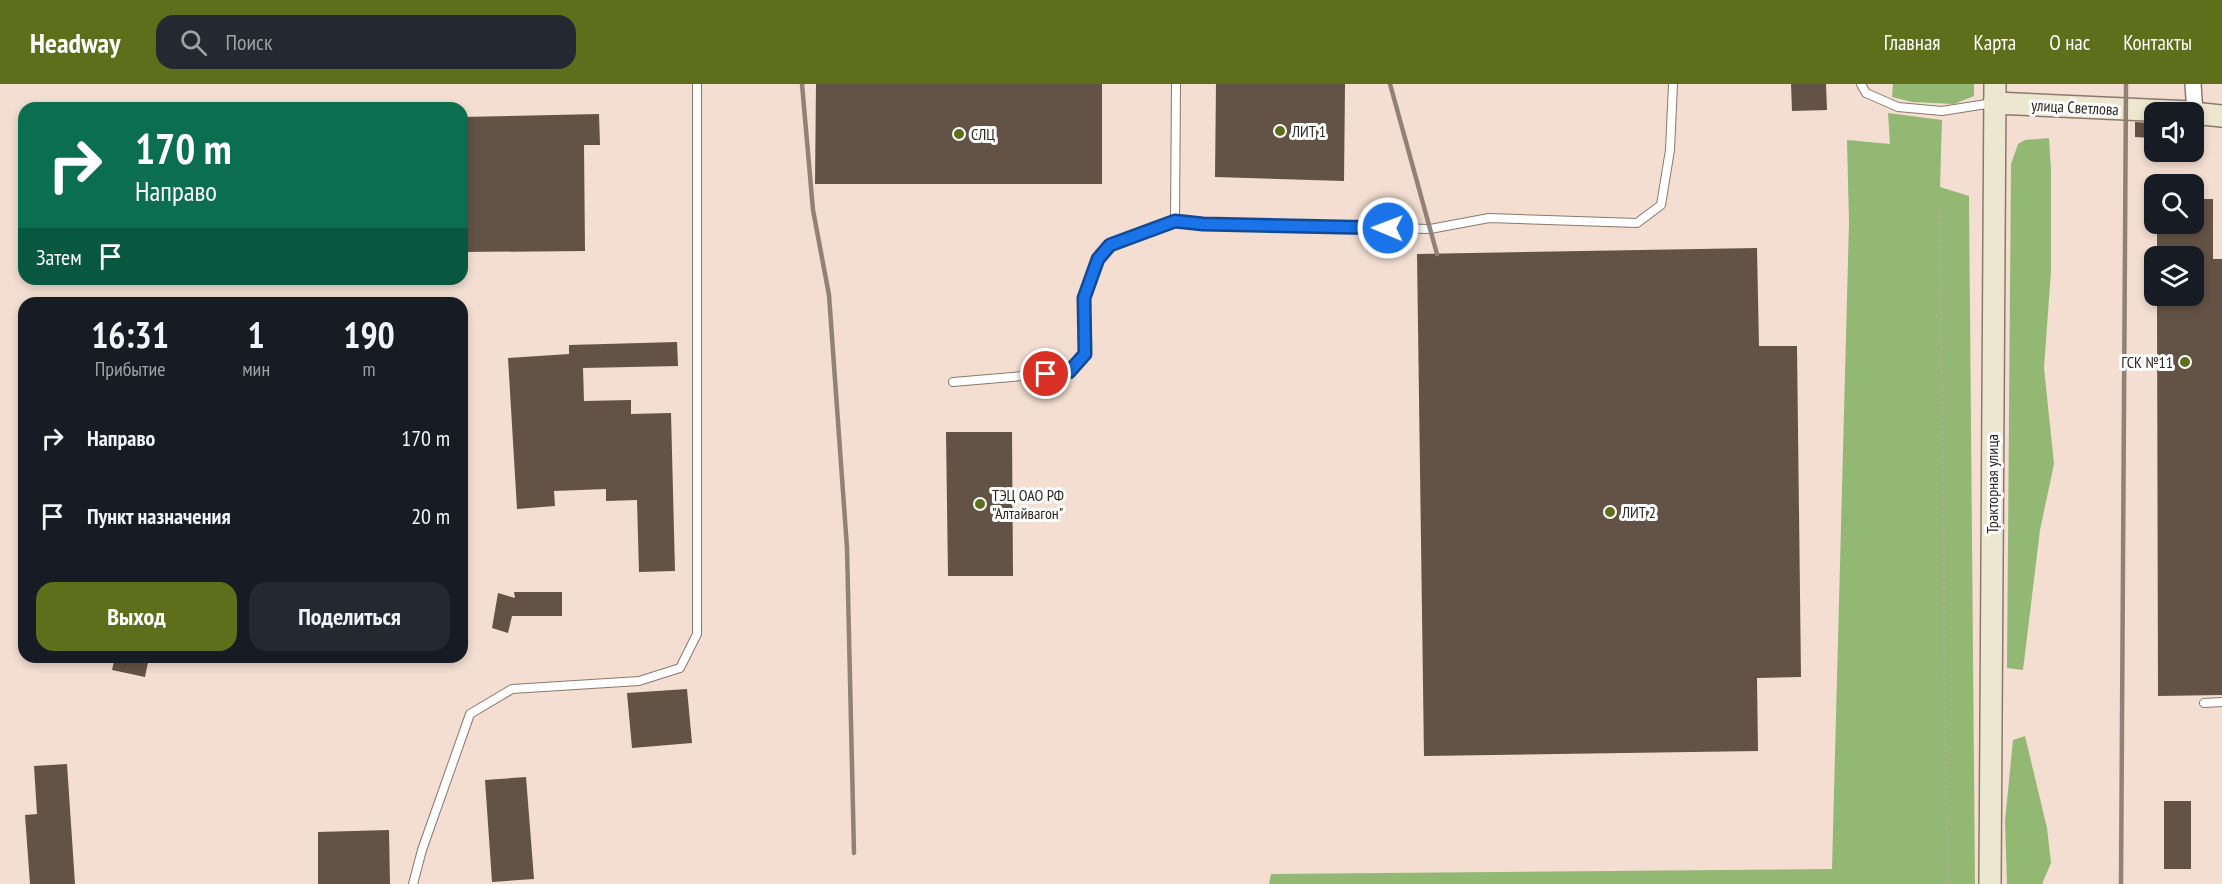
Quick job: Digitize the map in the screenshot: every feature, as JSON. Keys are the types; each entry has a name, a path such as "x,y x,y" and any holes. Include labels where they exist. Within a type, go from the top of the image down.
{"street":[{"path":"2193,84 2193,102"},
{"name":"улица Светлова","path":"1995,94 2144,108"},
{"name":"Тракторная улица","path":"1990,884 1995,94"},
{"name":"улица Светлова","path":"2204,114 2222,116"}],"lane":[{"path":"413,884 422,850 470,714 512,690 639,681 680,668 697,634 697,84"},
{"path":"1175,221 1176,84"},
{"path":"953,381 1069,372 1085,354 1084,298 1098,259 1110,245 1175,221 1203,224 1430,229 1489,218 1637,223 1661,205 1670,150 1672,84"},
{"path":"1861,84 1866,93 1898,107 1942,111 1995,94"},
{"path":"2204,703 2222,702"}],"path":[{"path":"1940,209 1947,884"}],"green space":[{"path":"1893,84 1974,84 1974,96 1954,104 1912,102 1892,97"},
{"path":"1888,113 1942,120 1940,187 1969,196 1975,884 1269,884 1271,874 1832,869 1849,222 1847,140 1890,144"},
{"path":"2049,138 2051,271 2044,368 2054,464 2040,530 2023,670 2007,668 2011,164 2018,144 2025,140"},
{"path":"2025,736 2047,828 2051,863 2042,884 2007,884 2005,821 2013,740"}],"building":[{"name":"СЛЦ","path":"816,84 1102,84 1102,184 815,184"},
{"name":"ЛИТ 1","path":"1216,84 1345,84 1344,181 1215,177"},
{"path":"1791,84 1826,84 1827,110 1792,111"},
{"path":"599,114 600,145 584,145 585,251 468,252 468,117"},
{"path":"2135,122 2144,123 2144,138 2135,137"},
{"path":"2204,199 2213,199 2213,259 2222,259 2222,695 2158,696 2157,306 2204,306 2204,246 2157,246 2157,234 2204,234"},
{"name":"ЛИТ 2","path":"1757,248 1759,346 1797,346 1801,677 1757,678 1758,751 1424,756 1417,254"},
{"path":"677,342 678,366 583,368 584,401 631,400 631,414 671,413 675,571 639,572 637,500 606,501 606,489 554,491 555,506 517,509 508,358 569,354 569,345"},
{"name":"ТЭЦ ОАО РФ \"Алтайвагон\"","path":"946,432 1012,432 1013,576 948,576"},
{"path":"514,592 562,592 562,616 512,616 508,633 492,628 498,593 515,598"},
{"path":"114,663 148,663 145,677 112,670"},
{"path":"687,689 692,743 632,748 627,693"},
{"path":"67,764 75,884 30,884 25,815 37,814 34,766"},
{"path":"526,777 534,879 492,882 485,780"},
{"path":"2164,801 2191,801 2191,869 2164,869"},
{"path":"389,830 390,884 318,884 318,832"}],"railway":[{"path":"802,84 813,210 829,295 847,548 854,853"},
{"path":"1390,84 1437,254"},
{"path":"2121,884 2126,84"}],"place":[{"name":"ЛИТ 1","path":"1280,131"},
{"name":"СЛЦ","path":"959,134"},
{"name":"ГСК №11","path":"2185,362"},
{"name":"ТЭЦ ОАО РФ \"Алтайвагон\"","path":"980,504"},
{"name":"ЛИТ 2","path":"1610,512"}],"route":[{"path":"1046,374 1069,372 1085,354 1084,298 1098,259 1110,245 1175,221 1203,224 1388,228"}]}
